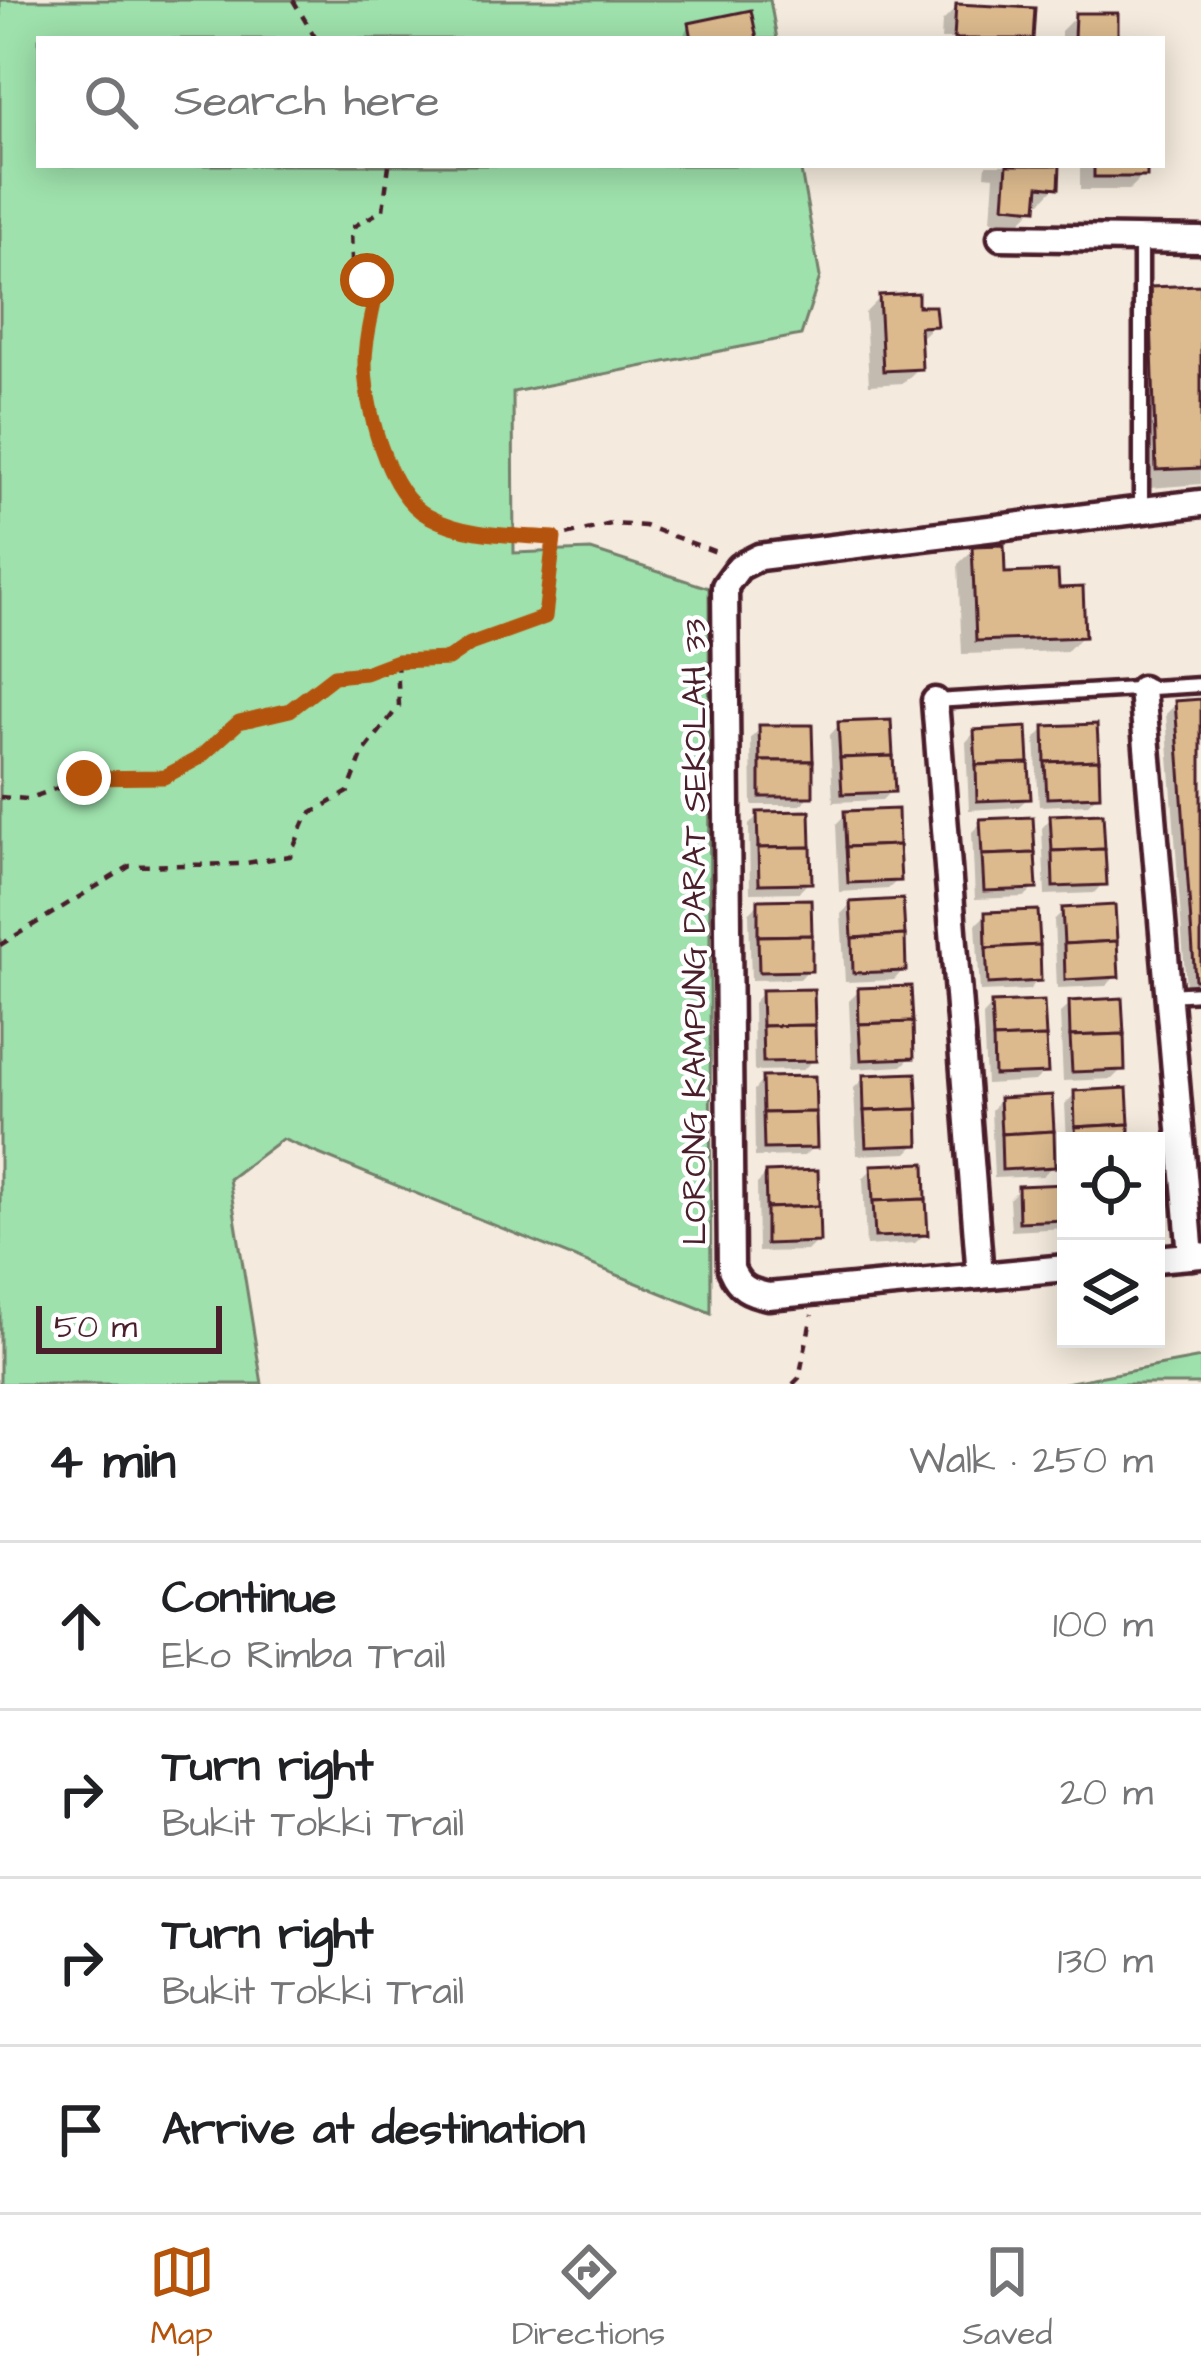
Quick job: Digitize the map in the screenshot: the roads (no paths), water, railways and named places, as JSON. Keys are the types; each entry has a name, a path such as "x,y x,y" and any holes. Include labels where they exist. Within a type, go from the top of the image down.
{"street":[{"path":"1000,237 1201,240"},
{"path":"1142,507 1201,503"},
{"name":"LORONG KAMPUNG DARAT SEKOLAH 33","path":"980,1276 768,1296 751,1293 737,1283 731,1269 725,586 739,567 759,557 1142,507"},
{"path":"1142,688 1196,1255 1165,1258"},
{"path":"935,700 980,1276 1057,1269"}],"lane":[{"path":"1141,237 1142,507"},
{"path":"935,700 1201,685"},
{"path":"1169,995 1201,993"}]}
